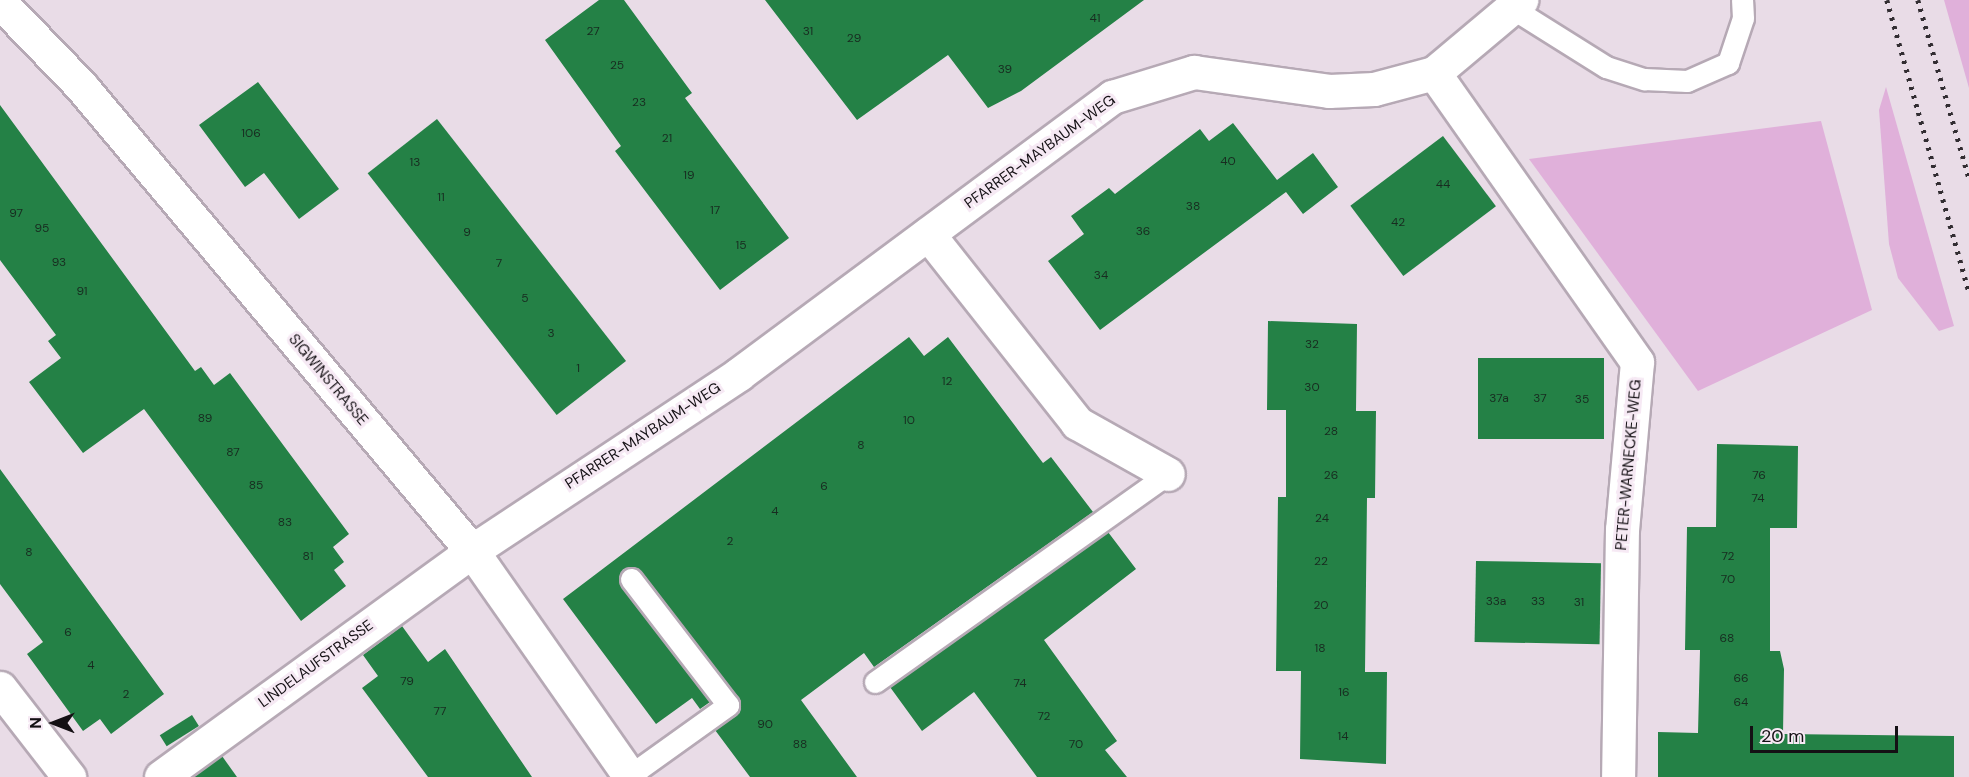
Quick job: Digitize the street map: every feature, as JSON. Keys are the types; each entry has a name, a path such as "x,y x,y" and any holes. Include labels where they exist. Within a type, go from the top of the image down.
{"street":[{"name":"SIGWINSTRASSE","path":"0,2 81,86 472,551 629,776"},
{"name":"PFARRER-MAYBAUM-WEG","path":"472,551 739,374 1112,97 1194,72 1329,91 1374,88 1434,73 1517,4"},
{"name":"PETER-WARNECKE-WEG","path":"1434,73 1637,362 1633,456 1622,529 1618,777"},
{"path":"928,234 1077,423 1168,474"},
{"name":"LINDELAUFSTRASSE","path":"161,777 472,551"},
{"path":"0,688 69,777"}],"lane":[{"path":"1517,4 1606,67 1644,79 1687,81 1728,63 1743,18 1742,0"},
{"path":"875,682 1168,474"},
{"path":"629,776 728,705 631,579"}],"shaded area":[{"path":"1944,0 1969,0 1969,88"},
{"path":"1886,87 1954,326 1939,331 1898,278 1889,244 1879,110"},
{"path":"1821,121 1872,310 1698,391 1529,159"}],"building":[{"path":"599,0 624,0 692,93 685,98 789,238 720,290 615,151 621,146 545,40"},
{"path":"765,0 1144,0 1021,91 988,108 948,55 857,120"},
{"path":"258,82 339,189 299,219 264,173 245,187 199,125"},
{"path":"0,105 195,371 201,367 214,385 230,373 349,534 333,547 344,562 334,570 346,586 301,621 144,409 83,453 29,382 61,358 48,341 56,335 0,260"},
{"path":"437,119 626,361 557,415 368,173"},
{"path":"1233,123 1277,180 1313,153 1338,187 1303,214 1286,192 1100,330 1048,261 1084,234 1071,216 1109,188 1115,194 1200,129 1209,141"},
{"path":"1443,136 1496,206 1403,276 1350,206"},
{"path":"1268,321 1357,324 1356,411 1376,411 1375,498 1367,498 1365,672 1387,672 1386,764 1300,759 1301,671 1276,671 1278,497 1286,497 1286,410 1267,410"},
{"path":"909,337 924,356 948,337 1043,463 1051,457 1093,512 874,667 864,653 801,700 857,777 750,777 715,730 739,711 738,698 641,571 623,569 621,586 710,702 700,709 692,698 656,724 563,599"},
{"path":"1478,358 1604,358 1604,439 1478,439"},
{"path":"1717,444 1798,446 1797,528 1770,528 1770,651 1780,651 1784,669 1783,734 1954,736 1954,777 1658,777 1658,732 1698,733 1700,650 1685,650 1687,527 1716,527"},
{"path":"0,469 164,694 111,734 100,719 83,731 27,654 43,642 0,584"},
{"path":"1108,532 1136,569 1044,640 1117,741 1105,750 1127,777 1037,777 974,692 922,731 890,687"},
{"path":"1476,561 1601,563 1600,644 1475,642"},
{"path":"402,626 428,662 445,649 532,777 428,777 362,688 378,676 363,655"},
{"path":"192,715 199,726 167,746 160,735"},
{"path":"222,756 237,777 193,777"}],"railway":[{"path":"1887,0 1969,291"},
{"path":"1918,0 1969,178"}]}
